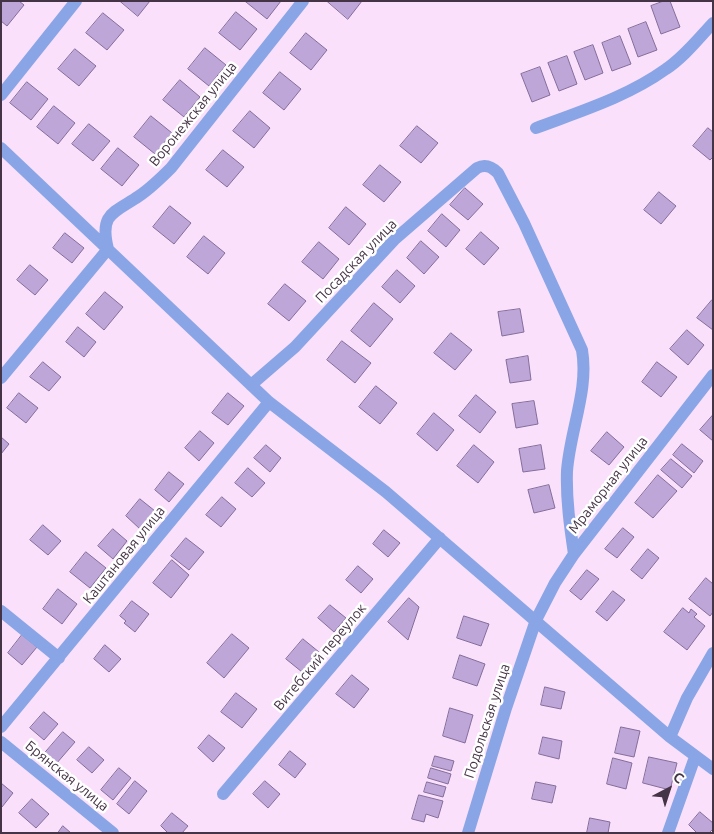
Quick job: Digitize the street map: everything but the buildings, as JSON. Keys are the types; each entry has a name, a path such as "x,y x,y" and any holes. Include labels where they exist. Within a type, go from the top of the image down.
{"street":[{"path":"1,95 76,1"},
{"name":"Воронежская улица","path":"108,249 104,229 108,219 124,205 156,183 171,168 303,1"},
{"path":"536,128 604,103 637,87 667,69 713,23"},
{"path":"1,148 269,402 386,492 670,736 713,769"},
{"name":"Посадская улица","path":"252,385 295,347 395,239 477,168 482,165 494,168 524,223 582,350 585,364 583,385 567,470 568,509 574,554"},
{"path":"1,378 108,249"},
{"name":"Мраморная улица","path":"536,620 555,583 574,554 713,375"},
{"name":"Каштановая улица","path":"1,727 269,402"},
{"name":"Витебский переулок","path":"223,794 440,538"},
{"path":"1,611 59,658"},
{"name":"Подольская улица","path":"468,833 506,708 536,620"},
{"path":"670,736 687,698 713,653"},
{"name":"Брянская улица","path":"1,742 113,833"},
{"path":"668,833 695,757"}]}
